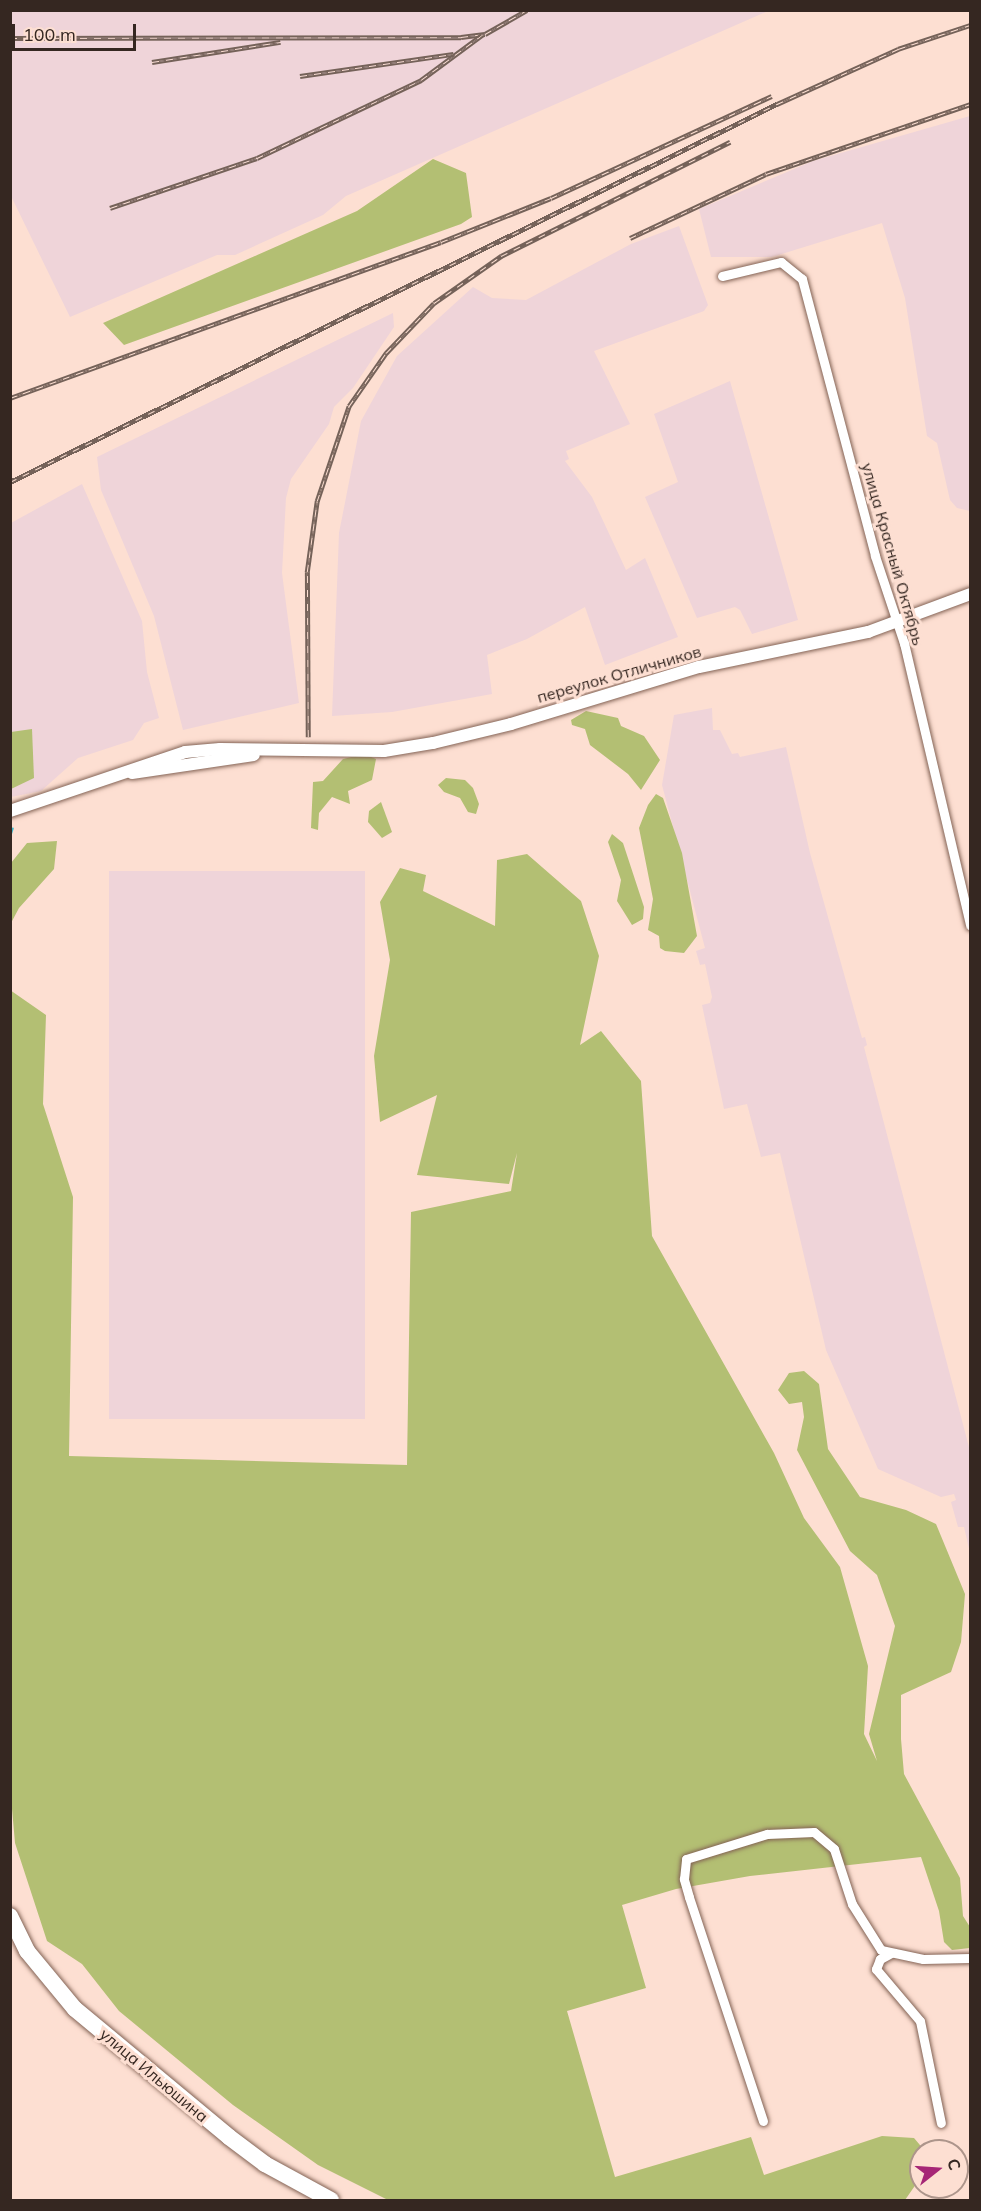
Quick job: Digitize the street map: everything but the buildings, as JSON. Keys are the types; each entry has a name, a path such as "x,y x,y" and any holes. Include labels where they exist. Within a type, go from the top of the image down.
{"highway":[{"name":"улица Ильюшина","path":"10,1916 43,1973 83,2016 265,2164 331,2200"}],"main road":[{"name":"переулок Отличников","path":"29,806 122,775 272,750 384,751 433,743 512,724 699,667 831,641 896,622 970,594"},
{"path":"10,810 29,806"},
{"path":"10,816 29,806"}],"street":[{"name":"улица Красный Октябрь","path":"722,276 781,262 802,279 874,556 904,643 970,925"},
{"path":"763,2121 689,1897 684,1879 686,1859 767,1834 814,1832 834,1849 847,1894 881,1950 923,1959 970,1958"},
{"path":"891,1953 880,1959 876,1969 920,2021 941,2123"}],"shaded area":[{"path":"11,10 768,11 346,196 323,215 235,255 217,255 70,317 11,196"},
{"path":"970,116 970,511 957,508 950,500 937,443 927,436 905,298 882,223 772,257 711,257 699,209 813,161"},
{"path":"679,226 708,305 704,311 594,351 630,424 566,451 569,459 565,461 592,497 626,570 645,558 678,637 605,665 585,607 527,639 487,655 492,694 392,712 332,716 339,533 361,421 397,356 473,287 492,298 526,300 631,244"},
{"path":"393,313 394,327 353,388 334,407 329,424 291,479 286,498 282,573 299,703 183,730 154,616 101,490 97,457"},
{"path":"730,381 798,620 752,634 740,610 735,607 697,618 645,497 678,482 654,414"},
{"path":"82,484 142,621 147,672 159,718 144,723 133,740 78,758 41,791 11,797 11,523"},
{"path":"712,708 713,730 720,730 732,754 738,753 740,757 786,747 810,853 862,1038 865,1037 867,1045 864,1047 970,1451 970,1553 964,1527 958,1527 951,1502 956,1500 954,1494 941,1497 878,1469 826,1350 780,1153 761,1157 747,1104 724,1109 702,1005 710,1003 712,997 705,964 700,965 696,951 705,948 662,785 674,715"},
{"path":"109,871 365,871 365,1419 109,1419"}],"green space":[{"path":"433,159 466,173 472,217 461,224 124,345 103,323 357,211"},
{"path":"586,711 618,718 621,726 644,736 660,760 641,790 628,774 590,745 585,729 572,725 571,720"},
{"path":"32,729 34,778 11,789 11,732"},
{"path":"364,754 376,759 372,780 348,791 350,804 332,797 319,813 318,830 311,828 313,782 323,781 343,759"},
{"path":"446,778 465,780 473,788 479,804 476,814 468,812 460,798 444,792 438,785"},
{"path":"656,794 663,798 682,853 697,936 684,953 665,951 660,948 659,936 648,930 653,899 639,828 648,805"},
{"path":"381,802 392,832 382,838 368,822 369,811"},
{"path":"612,834 623,843 644,907 643,919 632,925 617,901 621,880 608,842"},
{"path":"57,841 54,869 19,908 11,923 11,863 27,843"},
{"path":"527,854 581,901 599,956 580,1045 601,1031 641,1081 652,1236 774,1453 804,1518 840,1567 868,1666 864,1734 877,1761 869,1734 895,1626 877,1575 850,1551 797,1450 804,1417 802,1402 789,1404 778,1390 789,1373 804,1371 819,1384 828,1449 860,1497 906,1510 936,1524 965,1594 961,1642 951,1672 901,1695 901,1739 904,1774 960,1878 963,1916 970,1927 970,1948 952,1950 944,1942 939,1911 921,1857 750,1876 676,1889 622,1905 646,1988 567,2011 615,2177 751,2137 764,2175 882,2136 914,2138 909,2139 909,2194 905,2200 388,2200 318,2165 233,2105 119,2011 82,1964 47,1941 15,1843 10,1786 10,990 46,1015 43,1104 73,1197 69,1456 407,1465 411,1212 511,1191 517,1153 509,1184 417,1175 437,1095 380,1122 374,1056 390,960 380,902 400,868 426,875 423,891 495,926 497,860"}],"waterway":[{"path":"10,837 13,828"}],"railway":[{"path":"10,38 461,37 485,34 527,10"},
{"path":"10,482 777,104 898,49 970,25"},
{"path":"110,208 257,158 421,80 482,35"},
{"path":"152,62 280,42"},
{"path":"300,76 453,54"},
{"path":"10,398 441,242 551,198 772,96"},
{"path":"630,238 766,174 970,104"},
{"path":"308,737 307,572 317,501 349,406 386,353 434,303 501,256 730,142"}]}
